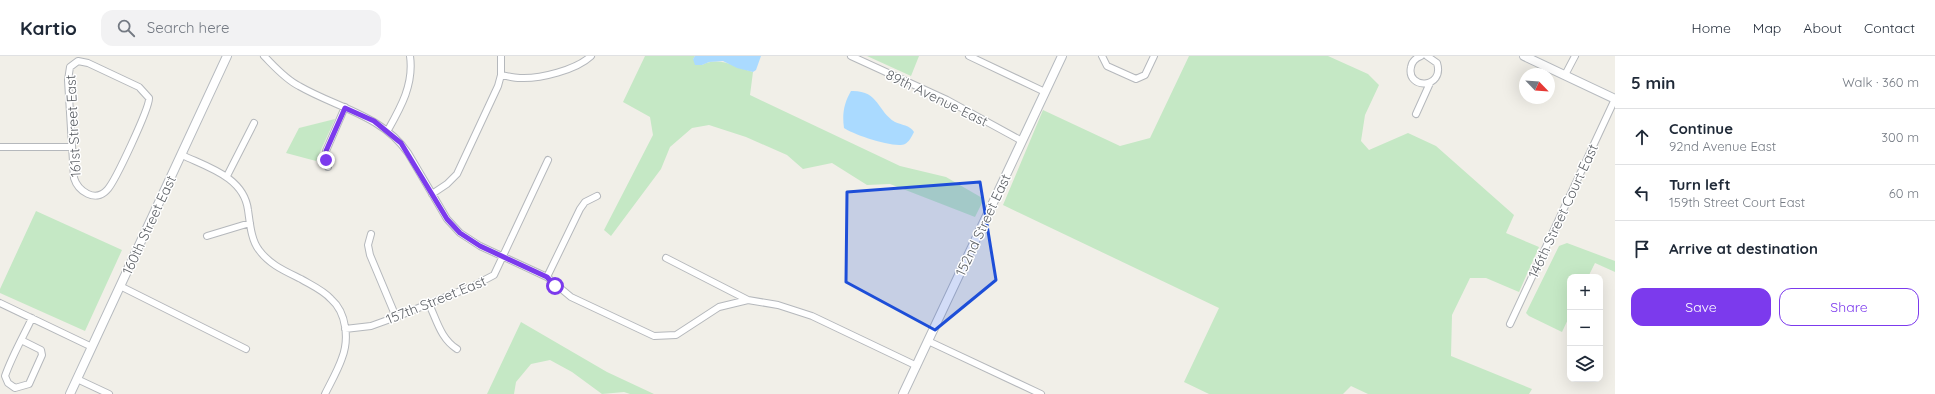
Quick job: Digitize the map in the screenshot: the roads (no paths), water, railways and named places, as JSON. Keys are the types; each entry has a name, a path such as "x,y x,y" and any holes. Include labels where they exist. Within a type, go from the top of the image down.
{"street":[{"name":"160th Street East","path":"70,394 227,56"},
{"path":"264,56 298,86 374,121 388,130 404,148 453,226 480,246 547,277 571,297 654,336 676,335 719,307 748,300"},
{"path":"388,130 408,88 411,68 410,56"},
{"path":"432,194 453,179 462,165 498,86 501,75 500,56"},
{"path":"501,75 518,78 543,75 573,68 591,56"},
{"name":"89th Avenue East","path":"851,56 946,100 1022,141"},
{"path":"969,56 1045,92"},
{"name":"152nd Street East","path":"903,394 1062,56"},
{"path":"1102,56 1106,66 1136,79 1145,75 1154,56"},
{"path":"1419,56 1411,65 1411,74 1413,78 1420,83 1430,83"},
{"path":"1416,114 1430,83 1437,77 1438,68 1434,60 1427,56"},
{"path":"1524,56 1615,99"},
{"path":"1565,75 1575,56"},
{"name":"161st Street East","path":"78,62 88,62 139,87 149,98 146,111 108,189 103,194 95,195 85,193 78,188 74,178 72,147 68,72 73,64 78,62"},
{"name":"146th Street Court East","path":"1510,324 1615,99"},
{"path":"328,166 326,151 345,108"},
{"path":"227,176 254,123"},
{"path":"0,147 72,147"},
{"path":"182,155 227,176 237,185 245,198 254,240 263,255 269,262 321,290 332,299 339,309 345,329 346,340 342,358 325,394"},
{"name":"157th Street East","path":"345,329 371,326 429,304 490,278 498,269 504,257 548,160"},
{"path":"547,277 580,209 585,202 597,196"},
{"path":"207,236 250,223"},
{"path":"371,234 368,245 370,255 396,317"},
{"path":"666,258 748,300 778,305 812,316 917,366"},
{"path":"120,286 246,349"},
{"path":"0,303 92,347"},
{"path":"429,304 442,334 447,341 457,349"},
{"path":"21,340 41,350 42,355 28,384 15,388 8,383 5,376 21,340 32,318"},
{"path":"928,341 1041,394"},
{"path":"77,379 109,394"}],"water":[{"path":"695,56 761,56 756,70 753,72 737,68 723,61 695,65 693,59"},
{"path":"851,91 867,94 872,97 884,112 895,122 912,130 914,132 908,142 900,145 883,143 864,137 844,128 844,109"}]}
